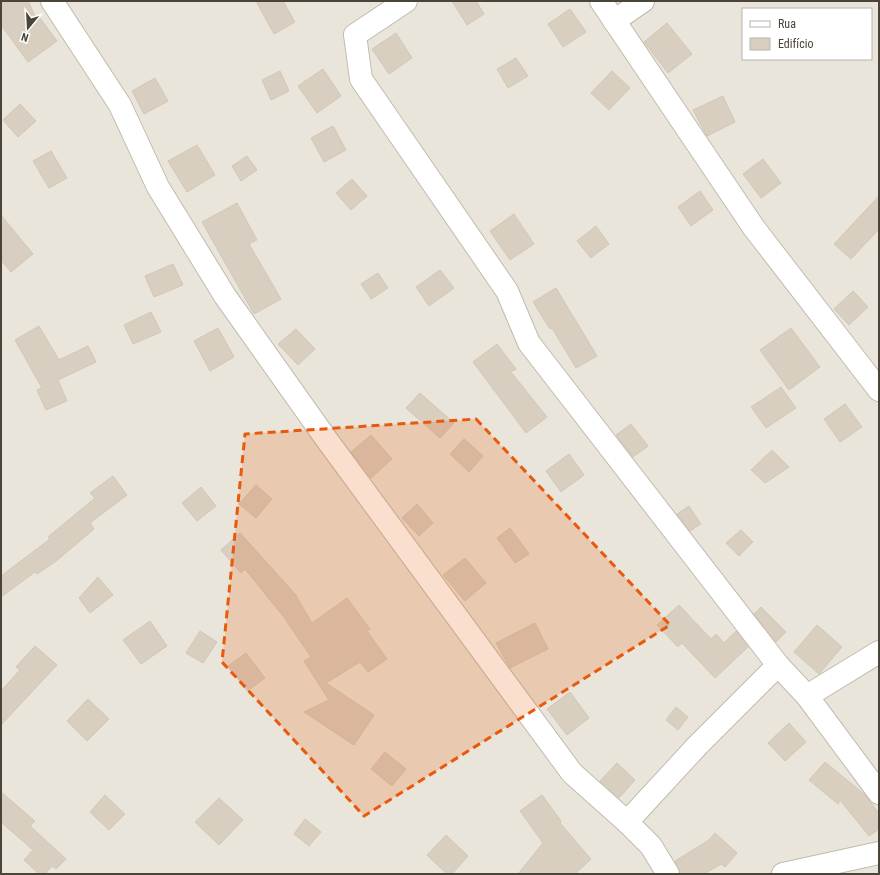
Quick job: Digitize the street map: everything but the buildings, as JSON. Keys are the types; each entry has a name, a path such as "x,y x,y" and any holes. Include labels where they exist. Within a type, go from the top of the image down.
{"street":[{"path":"52,1 120,105 158,187 225,296 327,440 572,773 627,822 651,846 668,874"},
{"path":"406,1 355,35 361,79 507,291 529,343 778,665 807,696 879,793"},
{"path":"601,1 754,228 879,390"},
{"path":"614,21 643,1"},
{"path":"807,696 879,652"},
{"path":"627,822 697,746 778,665"},
{"path":"783,874 879,853"}],"highlighted area":[{"path":"476,419 670,625 364,816 222,662 245,434"}],"shaded area":[{"path":"1,1 879,1 879,874 1,874"}]}
